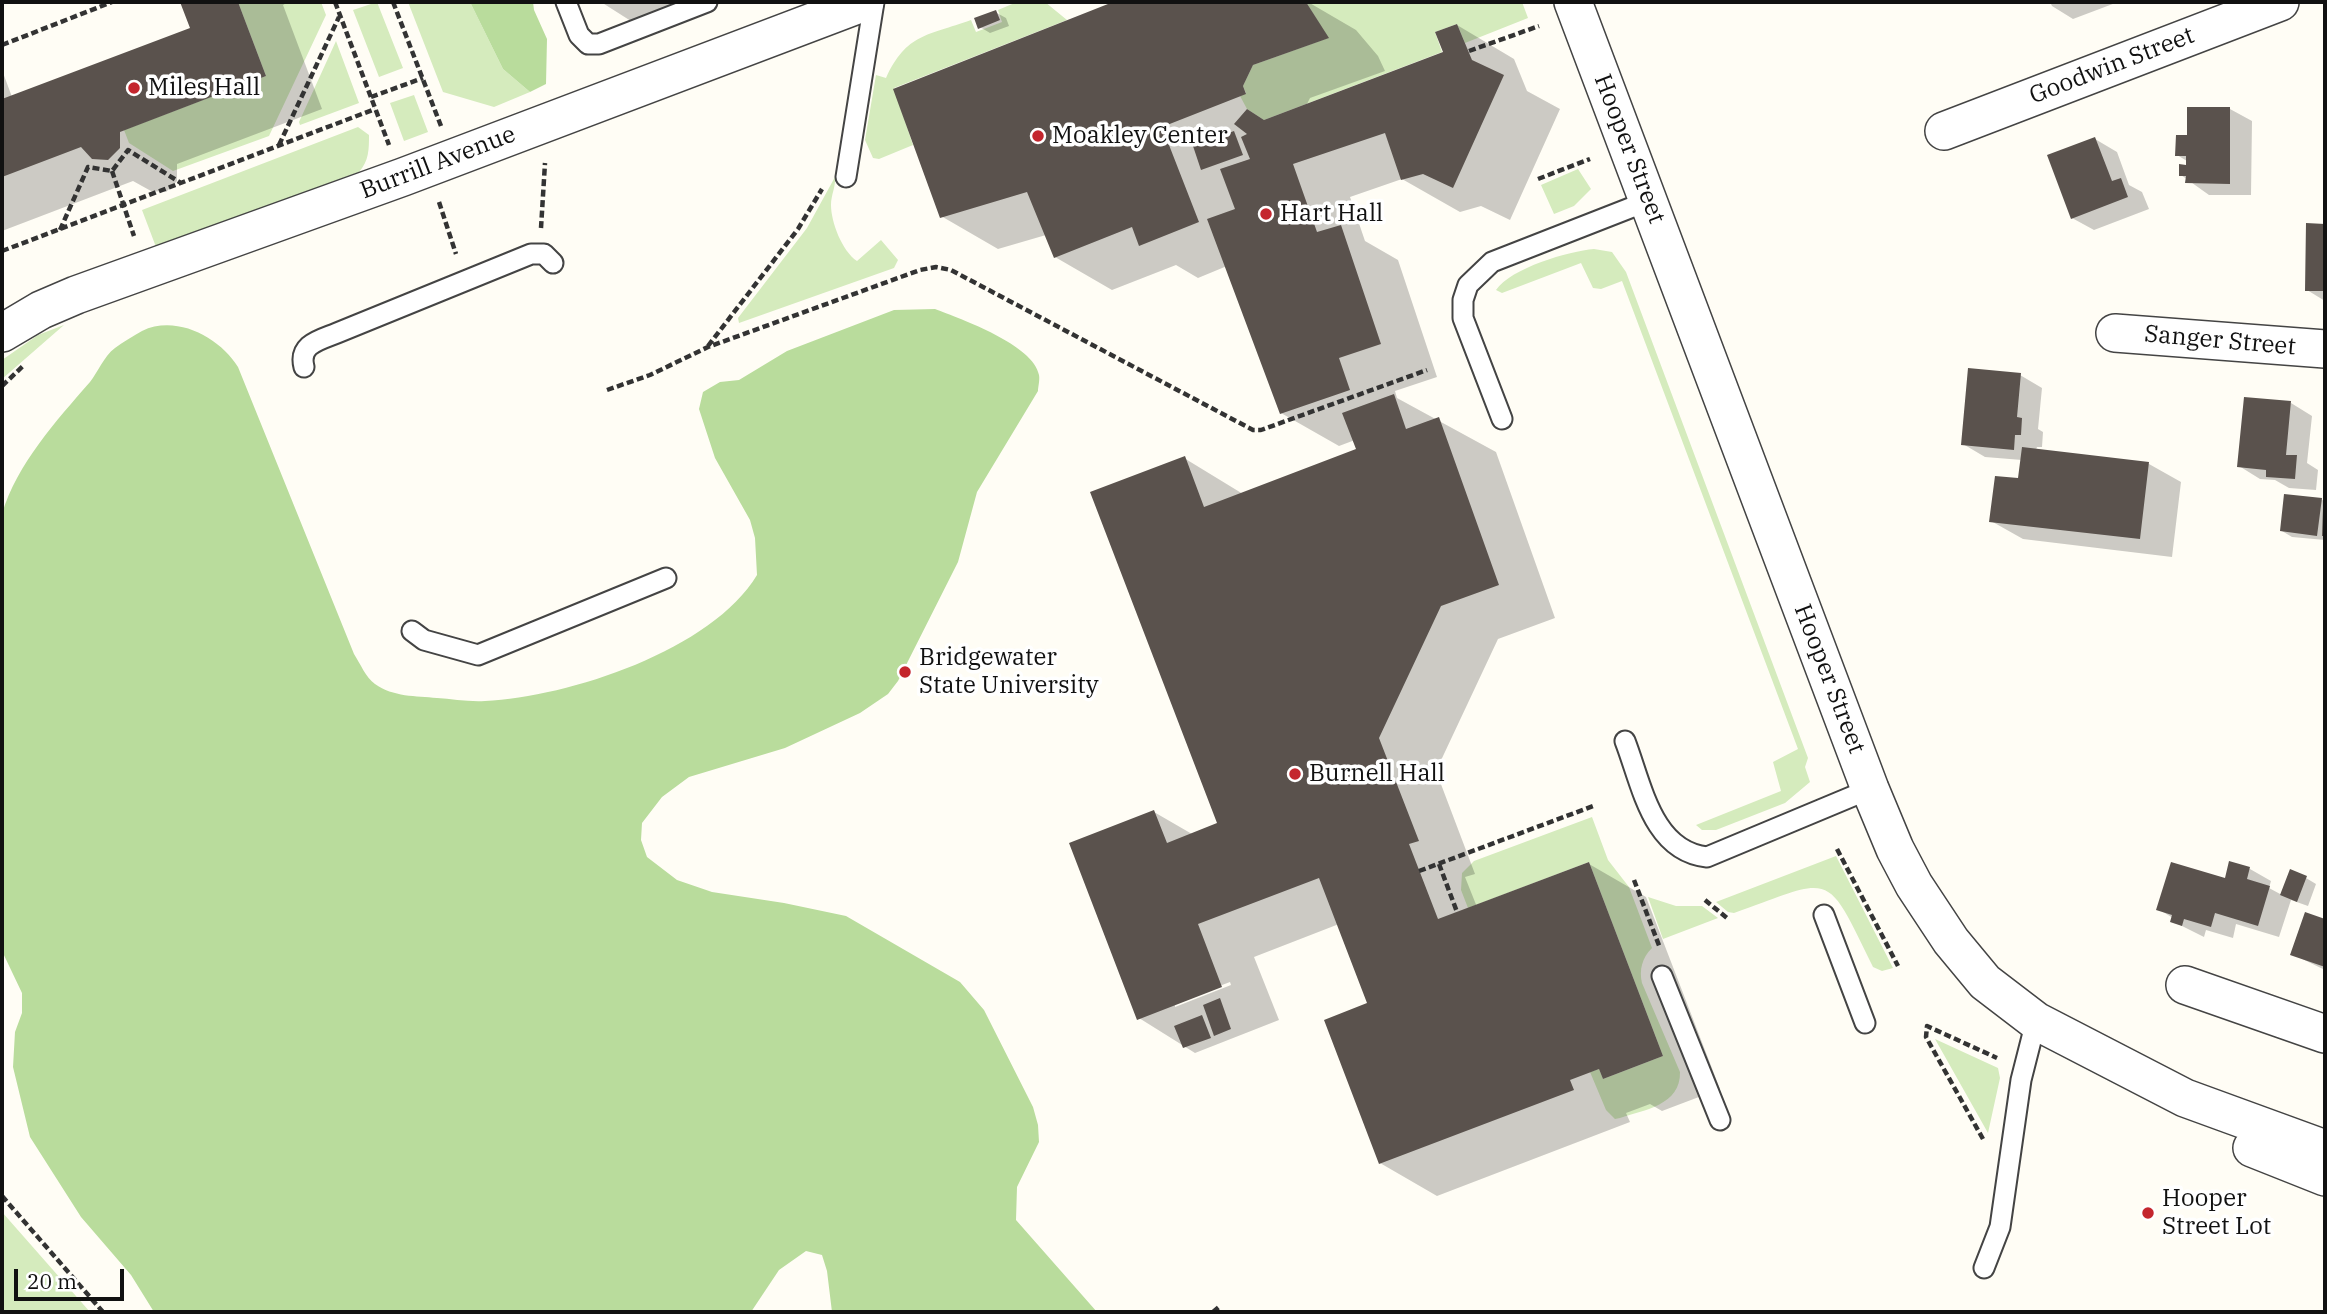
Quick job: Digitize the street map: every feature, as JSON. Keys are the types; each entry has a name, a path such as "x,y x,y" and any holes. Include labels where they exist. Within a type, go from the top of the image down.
{"street":[{"name":"Burrill Avenue","path":"6,330 53,305 866,2"},
{"name":"Hooper Street","path":"1573,2 1870,789 1895,849 1951,941 1985,982 2036,1021 2204,1107 2325,1149"},
{"name":"Goodwin Street","path":"1944,131 2280,2"},
{"name":"Sanger Street","path":"2115,333 2325,349"},
{"path":"2185,985 2325,1034"},
{"path":"2114,1063 2245,1145 2325,1177"}],"lane":[{"path":"566,2 579,35 588,44 599,44 707,2"},
{"path":"846,177 874,2"},
{"path":"1502,419 1464,318 1464,300 1468,285 1478,272 1492,262 1648,201"},
{"path":"304,367 303,352 312,343 464,281 547,258"},
{"path":"412,631 424,640 478,655 666,578"},
{"path":"1625,741 1659,829 1688,855 1707,857 1870,789"},
{"path":"1824,915 1866,1023"},
{"path":"1662,976 1720,1120"},
{"path":"1984,1268 2000,1227 2021,1080 2036,1021"}],"path":[{"path":"2,45 112,2"},
{"path":"336,2 393,153"},
{"path":"393,2 444,133"},
{"path":"279,145 340,16"},
{"path":"1468,51 1539,26"},
{"path":"371,97 423,78"},
{"path":"2,251 375,109"},
{"path":"112,171 128,150 181,183"},
{"path":"545,155 547,258"},
{"path":"1538,179 1590,159"},
{"path":"60,230 88,167 112,171"},
{"path":"112,171 145,270"},
{"path":"708,347 798,229 824,183"},
{"path":"437,195 464,281"},
{"path":"607,390 650,375 708,347 920,270 936,267 951,270 1254,429 1261,430 1427,370"},
{"path":"1419,871 1596,805"},
{"path":"1838,849 1898,966"},
{"path":"1439,864 1457,912"},
{"path":"1634,880 1660,950"},
{"path":"1705,900 1727,918"},
{"path":"2005,1061 1927,1026 1926,1037 2006,1182"},
{"path":"2,1196 103,1312"},
{"path":"1213,1312 1220,1306"}],"green space":[{"path":"238,2 321,2 326,15 269,136 173,171 129,143 124,130 266,76"},
{"path":"377,2 403,68 379,77 353,10"},
{"path":"408,2 470,2 503,69 530,92 494,107 443,92"},
{"path":"470,2 533,2 547,39 546,84 530,92 503,69"},
{"path":"1017,2 1045,2 1067,20 894,88 913,145 879,159 873,158 865,140 876,75 886,78 902,52 920,38 971,20 976,32 1002,22 998,10"},
{"path":"1306,2 1522,2 1528,18 1465,43 1457,24 1435,32 1442,52 1264,120 1247,109 1240,96 1246,93 1243,86 1253,65 1328,38"},
{"path":"336,41 359,103 300,125 299,122"},
{"path":"414,95 428,132 404,141 390,103"},
{"path":"358,127 369,135 367,159 359,172 156,247 142,210"},
{"path":"1578,169 1591,189 1574,206 1554,214 1541,185"},
{"path":"835,177 832,212 838,236 847,250 857,261 881,240 898,260 894,268 739,323 738,318 807,228"},
{"path":"1594,249 1612,252 1626,272 1808,758 1805,767 1810,782 1785,803 1716,830 1702,830 1696,825 1781,791 1773,762 1798,749 1622,281 1601,289 1593,288 1581,263 1502,293 1496,290 1503,282 1527,268 1570,253"},
{"path":"935,309 995,334 1024,353 1034,364 1039,381 1038,391 977,492 958,562 898,681 888,694 860,713 785,748 689,777 662,797 642,823 641,840 647,857 677,880 712,892 846,916 960,982 984,1010 1033,1107 1038,1125 1039,1142 1017,1187 1016,1220 1097,1312 832,1312 827,1271 822,1255 806,1251 779,1270 751,1312 154,1312 131,1275 81,1217 30,1137 13,1067 15,1032 22,1013 22,993 2,951 2,514 17,478 51,428 90,382 111,351 142,331 169,325 183,327 209,338 230,356 238,367 354,654 369,678 382,688 405,695 473,701 519,698 596,679 636,665 673,647 707,626 736,602 757,575 755,538 750,520 715,458 699,409 703,392 720,382 739,380 787,351 894,310"},
{"path":"64,325 2,379 2,360 38,335"},
{"path":"1592,817 1608,860 1629,887 1652,948 1642,964 1642,983 1680,1072 1679,1083 1668,1099 1650,1109 1615,1119 1606,1110 1590,1072 1599,1069 1603,1079 1663,1056 1589,862 1468,908 1461,890 1462,873 1474,861"},
{"path":"1836,856 1893,968 1882,971 1873,967 1845,912 1834,897 1823,889 1809,888 1791,892 1734,913 1728,912 1716,902"},
{"path":"1648,897 1676,906 1702,906 1718,918 1663,939"},
{"path":"1935,1039 1998,1068 2000,1078 1988,1133"},
{"path":"2,1212 90,1312 2,1312"}],"building":[{"name":"Miles Hall","path":"180,2 238,2 266,76 120,132 120,148 108,160 92,159 81,147 2,177 2,99 190,28"},
{"name":"Moakley Center","path":"1113,2 1306,2 1329,38 1253,65 1243,86 1246,94 1162,127 1199,222 1139,246 1132,227 1054,258 1027,192 940,218 893,89"},
{"path":"996,10 1000,20 978,29 974,18"},
{"name":"Hart Hall","path":"1457,24 1472,60 1504,75 1453,188 1423,174 1401,180 1385,133 1293,164 1317,232 1341,225 1381,344 1339,358 1350,390 1280,414 1207,219 1235,209 1220,169 1250,159 1241,137 1247,134 1234,124 1247,109 1264,120 1443,52 1435,32"},
{"path":"2187,107 2230,107 2230,184 2185,183 2186,176 2179,176 2179,164 2186,165 2186,156 2175,156 2176,135 2187,135"},
{"path":"1234,131 1243,155 1201,170 1193,146"},
{"path":"2095,137 2112,181 2121,178 2128,197 2071,219 2047,155"},
{"path":"2306,223 2325,224 2325,291 2305,291"},
{"path":"1968,368 2021,373 2017,417 2022,418 2021,435 2015,435 2014,450 1961,445"},
{"name":"Burnell Hall","path":"1394,394 1406,429 1439,417 1499,585 1441,606 1379,738 1419,841 1409,844 1438,919 1589,862 1663,1056 1603,1079 1599,1069 1570,1080 1574,1090 1379,1164 1324,1020 1367,1003 1319,878 1198,924 1222,987 1137,1020 1069,843 1154,810 1167,843 1217,823 1090,492 1185,456 1204,507 1356,449 1342,413"},
{"path":"2244,397 2291,401 2286,455 2297,455 2295,479 2266,477 2266,470 2237,467"},
{"path":"2022,447 2149,462 2140,539 1989,522 1995,476 2018,478"},
{"path":"2284,494 2322,498 2317,536 2280,531"},
{"path":"2325,508 2325,536 2322,536"},
{"path":"2229,861 2250,867 2247,879 2270,886 2258,926 2215,913 2211,927 2184,919 2182,926 2170,922 2172,915 2156,910 2171,862 2225,878"},
{"path":"2290,869 2307,876 2297,902 2280,895"},
{"path":"2305,912 2325,919 2325,967 2290,955"},
{"path":"1220,998 1231,1029 1214,1036 1203,1005"},
{"path":"1202,1015 1211,1038 1183,1048 1174,1026"}],"place":[{"name":"Miles Hall","path":"134,88"},
{"name":"Moakley Center","path":"1038,136"},
{"name":"Hart Hall","path":"1266,214"},
{"name":"Bridgewater State University","path":"905,672"},
{"name":"Burnell Hall","path":"1295,774"},
{"name":"Hooper Street Lot","path":"2148,1213"}]}
